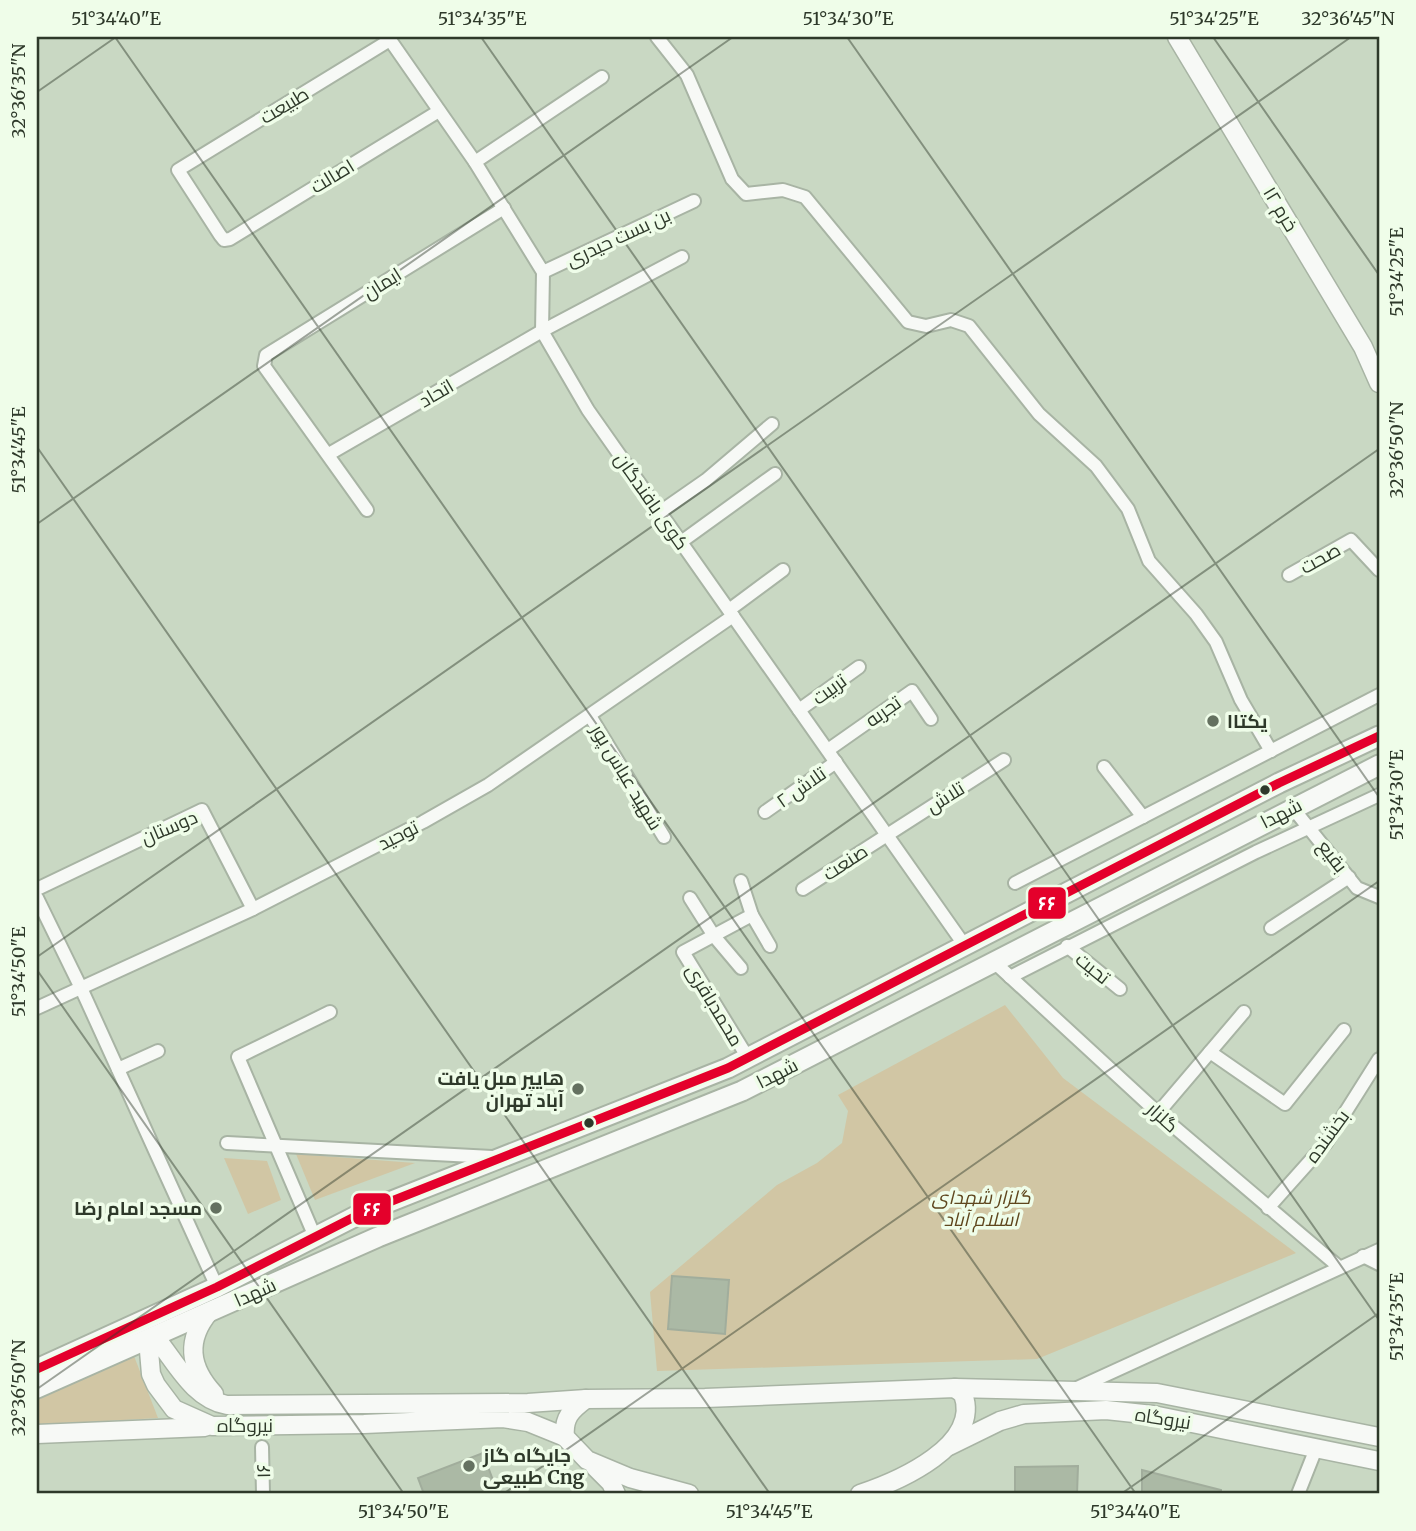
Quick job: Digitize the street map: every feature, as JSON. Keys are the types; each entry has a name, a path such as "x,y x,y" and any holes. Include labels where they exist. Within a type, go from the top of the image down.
{"main road":[{"name":"خرم ۱۲","path":"1177,37 1363,347 1379,383"},
{"name":"شهدا","path":"151,1328 218,1287 391,1201 748,1058 1279,783 1379,736"},
{"name":"شهدا","path":"151,1328 209,1312 402,1227 742,1091 1292,807 1379,765"},
{"path":"391,1201 402,1227"},
{"path":"209,1312 197,1327 192,1352 203,1380 227,1405"},
{"path":"37,1369 151,1328"},
{"path":"37,1388 151,1328"},
{"name":"نیروگاه","path":"151,1328 193,1385 207,1398 227,1405 528,1403 954,1388 1157,1393 1379,1437"},
{"name":"نیروگاه","path":"151,1328 151,1374 156,1385 174,1409 212,1426 364,1424 503,1418 528,1422 565,1437 587,1460 630,1478 689,1494"},
{"name":"نیروگاه","path":"949,1446 962,1430 968,1415 963,1394 954,1388"},
{"path":"565,1437 564,1426 568,1416 586,1399"},
{"path":"528,1403 536,1412 528,1422"},
{"name":"نیروگاه","path":"860,1494 910,1471 949,1446 1000,1421 1024,1414 1106,1410 1153,1415 1379,1461"},
{"path":"37,1434 212,1426"},
{"path":"587,1460 611,1483 616,1494"},
{"path":"895,1494 910,1471"}],"street":[{"path":"657,37 687,75 732,179 746,194 783,190 805,197 908,322 926,326 951,320 969,326 1040,414 1096,467 1128,509 1149,561 1196,614 1216,642 1241,700 1271,751"},
{"path":"389,38 475,162 542,272 542,331"},
{"name":"طبیعت","path":"225,240 178,170 389,38"},
{"path":"475,162 602,77"},
{"name":"اصالت","path":"225,240 439,111"},
{"name":"بن بست حیدری","path":"542,272 694,201"},
{"name":"ایمان","path":"329,454 264,366 266,355 504,208"},
{"name":"اتحاد","path":"329,454 542,331 682,257"},
{"name":"کوی بافندگان","path":"542,331 588,410 965,946"},
{"path":"660,512 706,480 772,424"},
{"path":"329,454 367,510"},
{"path":"681,542 775,474"},
{"name":"صحت","path":"1289,575 1351,540 1379,570"},
{"name":"توحید","path":"37,1008 253,909 488,785 590,716 731,613 783,570"},
{"name":"تربیت","path":"799,710 859,667"},
{"name":"تجربه","path":"828,750 912,691 931,719"},
{"path":"1015,883 1379,695"},
{"name":"شهید عباس پور","path":"590,716 664,837"},
{"name":"تلاش","path":"886,834 1003,761"},
{"name":"تلاش ۲","path":"765,811 836,762"},
{"path":"1104,766 1143,817"},
{"path":"1010,977 1067,946 1310,827 1377,799"},
{"name":"بقیع","path":"1292,807 1357,888 1379,897"},
{"name":"دوستان","path":"37,889 202,810 253,909"},
{"name":"صنعت","path":"803,889 886,834"},
{"path":"1271,928 1349,877"},
{"path":"741,881 752,915 770,946"},
{"path":"37,898 218,1287"},
{"path":"690,898 713,936 741,968"},
{"path":"713,936 752,915"},
{"name":"محمدباقری","path":"713,936 683,953 748,1058"},
{"name":"تحیت","path":"1067,946 1120,989"},
{"name":"گلزار","path":"993,961 1158,1113 1339,1267"},
{"path":"314,1237 238,1056 330,1012"},
{"path":"1158,1113 1244,1012"},
{"path":"1210,1052 1285,1104 1344,1030"},
{"path":"118,1069 158,1052"},
{"name":"بخشنده","path":"1268,1208 1326,1143 1379,1059"},
{"path":"227,1143 500,1158"},
{"path":"1072,1391 1379,1250"},
{"path":"1363,1256 1379,1264"},
{"name":"۱۶","path":"262,1447 263,1494"},
{"path":"1298,1494 1317,1447"}],"green space":[{"name":"گلزار شهدای اسلام آباد","path":"1005,1005 1063,1078 1296,1253 1037,1359 657,1371 650,1292 777,1185 817,1163 842,1143 848,1111 838,1095"},
{"path":"296,1154 415,1163 315,1200"},
{"path":"224,1158 267,1161 281,1200 248,1214"},
{"path":"134,1356 158,1418 37,1425 37,1397"}],"building":[{"path":"672,1276 729,1280 725,1334 668,1329"},
{"name":"جایگاه گاز طبیعی Cng","path":"483,1453 498,1494 424,1494 418,1478"},
{"path":"1078,1466 1077,1494 1015,1494 1015,1467"},
{"path":"1142,1470 1221,1490 1221,1494 1142,1494"}],"transit line":[{"name":"۶۶","path":"37,1369 217,1287 364,1212 728,1068 1279,783 1379,736"}],"place":[{"name":"یکتاا","path":"1213,721"},
{"name":"هایپر مبل یافت آباد تهران","path":"578,1089"},
{"name":"مسجد امام رضا","path":"216,1208"},
{"name":"جایگاه گاز طبیعی Cng","path":"469,1466"}]}
